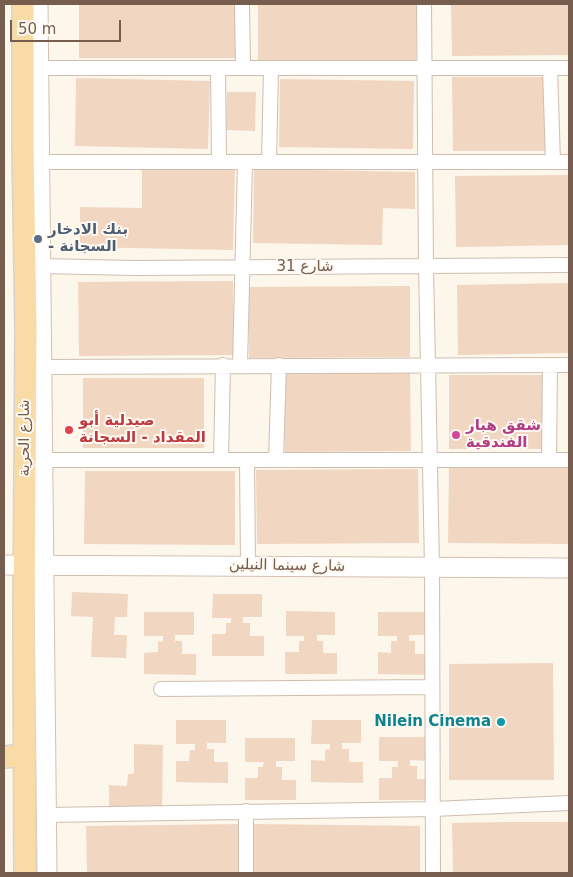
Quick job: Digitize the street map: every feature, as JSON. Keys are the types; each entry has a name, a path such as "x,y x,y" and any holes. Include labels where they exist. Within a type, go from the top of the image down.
{"main road":[{"name":"شارع الحرية","path":"23,4 26,329 34,460 24,565 25,873"},
{"path":"4,757 26,755"}],"street":[{"path":"38,4 42,367 34,460 569,460"},
{"path":"242,4 243,68"},
{"path":"424,4 426,266 432,568 433,873"},
{"path":"38,68 569,68"},
{"path":"218,68 219,162"},
{"path":"269,162 271,68"},
{"path":"550,68 553,162"},
{"path":"40,162 569,162"},
{"path":"240,365 245,162"},
{"name":"شارع 31","path":"41,266 569,265"},
{"path":"221,460 223,365"},
{"path":"276,460 279,365"},
{"path":"549,460 550,365"},
{"path":"42,367 569,365"},
{"path":"247,460 248,565"},
{"path":"24,565 46,815 47,873"},
{"name":"شارع سينما النيلين","path":"24,565 569,568"},
{"path":"161,689 432,688"},
{"path":"46,815 433,809 569,803"},
{"path":"246,811 246,873"}],"building":[{"path":"79,4 237,4 237,58 79,58"},
{"path":"258,4 416,4 416,61 258,62"},
{"path":"451,4 569,4 569,55 452,56"},
{"path":"452,77 546,77 546,151 453,151"},
{"path":"76,78 210,81 208,149 75,146"},
{"path":"280,79 414,81 413,149 279,147"},
{"path":"227,92 256,92 255,131 226,130"},
{"path":"142,168 235,169 233,250 80,247 80,207 142,208"},
{"path":"254,169 415,172 415,209 383,208 382,245 253,243"},
{"path":"569,175 569,245 456,247 455,176"},
{"path":"233,281 234,355 79,356 78,282"},
{"path":"569,283 569,353 458,355 457,285"},
{"path":"410,286 410,357 249,358 249,287"},
{"path":"284,372 410,372 411,451 285,452"},
{"path":"449,375 543,375 543,449 449,449"},
{"path":"83,378 204,378 204,448 83,448"},
{"path":"449,466 569,467 569,544 448,543"},
{"path":"418,469 419,543 257,544 256,470"},
{"path":"85,471 235,471 235,545 84,544"},
{"path":"72,592 128,594 127,617 115,617 114,635 127,635 126,658 91,657 93,617 71,616"},
{"path":"213,594 262,594 262,617 243,617 243,623 250,623 250,636 264,636 264,656 212,656 212,634 226,634 226,623 231,623 231,618 212,618"},
{"path":"286,611 335,612 335,635 317,635 317,641 323,641 323,653 337,653 337,674 285,674 285,652 299,652 299,641 304,641 304,636 286,636"},
{"path":"144,612 194,612 194,635 175,635 175,641 182,641 182,654 196,654 196,675 144,674 144,653 158,652 158,641 163,642 163,636 144,636"},
{"path":"378,612 428,612 428,635 409,635 409,641 415,641 415,654 430,654 429,675 378,674 378,652 391,653 391,641 397,641 397,636 378,636"},
{"name":"Nilein Cinema","path":"553,663 554,780 449,780 449,664"},
{"path":"176,720 226,720 226,743 207,743 207,749 214,749 214,762 228,762 228,783 176,782 176,761 189,761 190,750 195,750 195,744 176,744"},
{"path":"312,720 361,720 361,743 342,743 342,749 349,749 349,762 363,762 363,783 311,782 311,760 325,761 325,750 330,749 330,744 311,744"},
{"path":"379,737 429,737 429,761 410,760 410,766 417,766 417,779 431,779 431,800 379,800 379,778 392,778 392,767 398,767 398,761 379,761"},
{"path":"245,738 295,738 295,761 276,761 276,767 282,767 282,780 296,780 296,800 245,800 245,778 258,778 258,767 263,767 264,762 245,762"},
{"path":"134,744 163,745 162,809 109,808 109,785 127,786 128,774 134,774"},
{"path":"569,822 569,873 453,873 452,823"},
{"path":"243,824 243,873 87,873 86,826"},
{"path":"254,824 420,826 420,873 253,873"}],"place":[{"name":"بنك الادخار - السجانة","path":"38,239"},
{"name":"صيدلية أبو المقداد - السجانة","path":"69,430"},
{"name":"شقق هبار الفندقية","path":"456,435"},
{"name":"Nilein Cinema","path":"501,722"}]}
